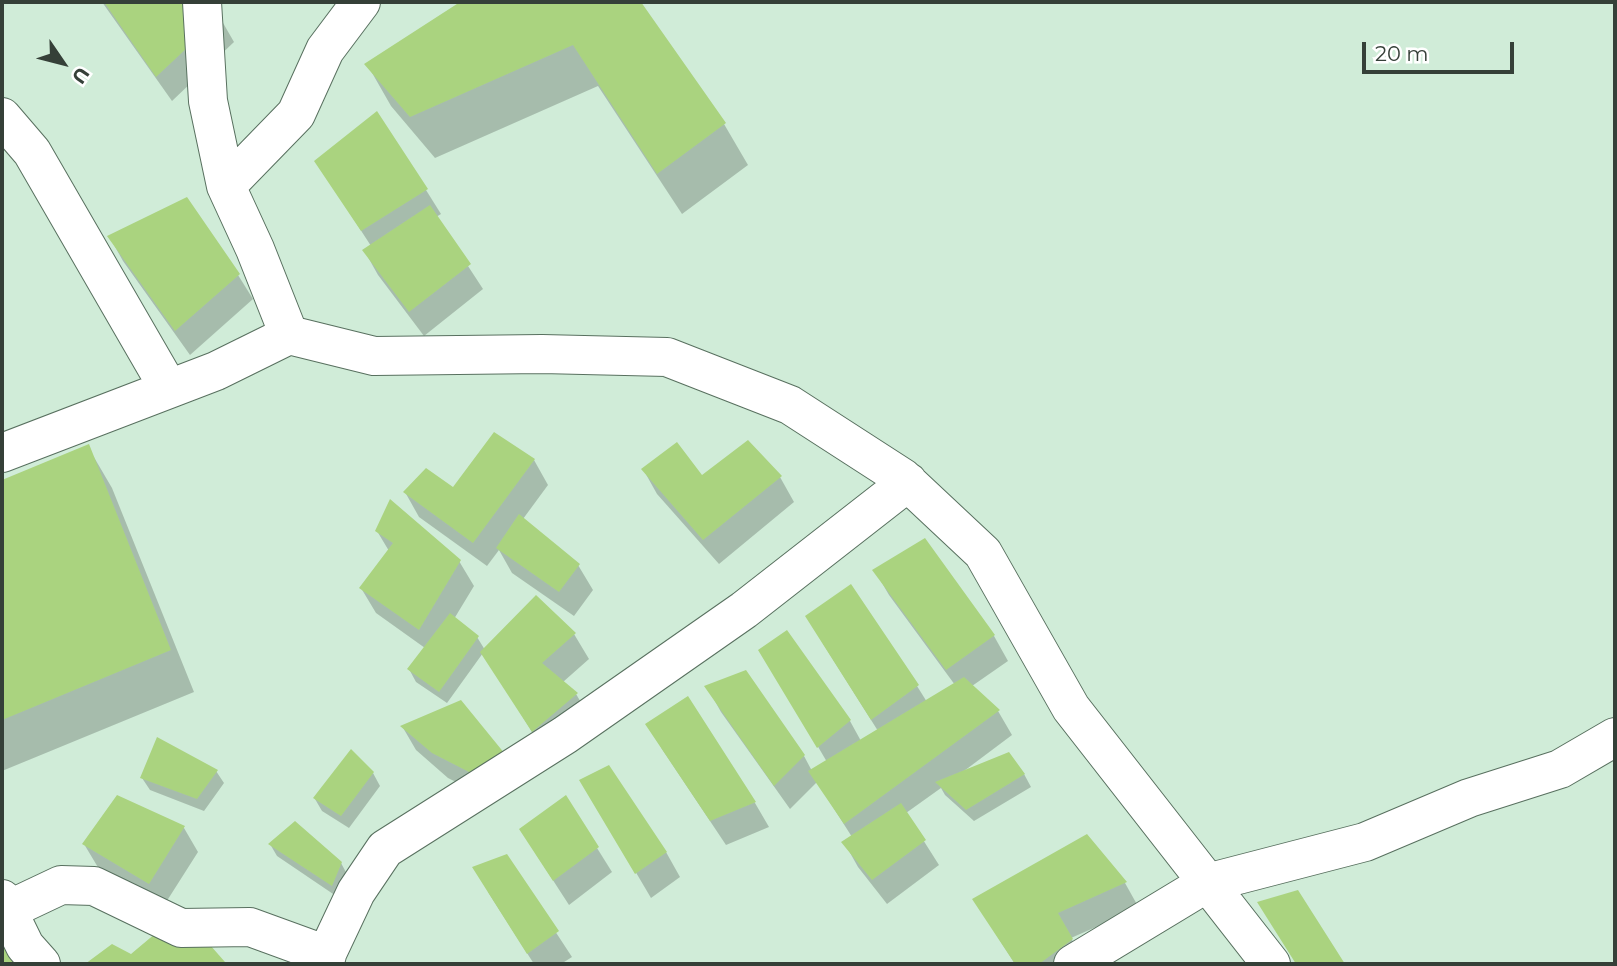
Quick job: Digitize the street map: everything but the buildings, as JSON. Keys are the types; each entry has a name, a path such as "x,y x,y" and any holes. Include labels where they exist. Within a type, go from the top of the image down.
{"street":[{"path":"202,2 208,101 226,186 255,249 289,335"},
{"path":"226,186 296,114 325,50 361,2"},
{"path":"2,117 32,152 169,389"},
{"path":"2,453 216,371 289,335 374,356 542,354 667,357 790,405 908,482 983,553 1071,708 1271,964"},
{"path":"41,964 25,946 4,905 61,885 94,886 181,928 250,927 325,959 356,892 385,849 565,735 733,618 908,482"},
{"path":"1073,964 1208,883 1365,842 1469,798 1560,769 1615,737"}]}
